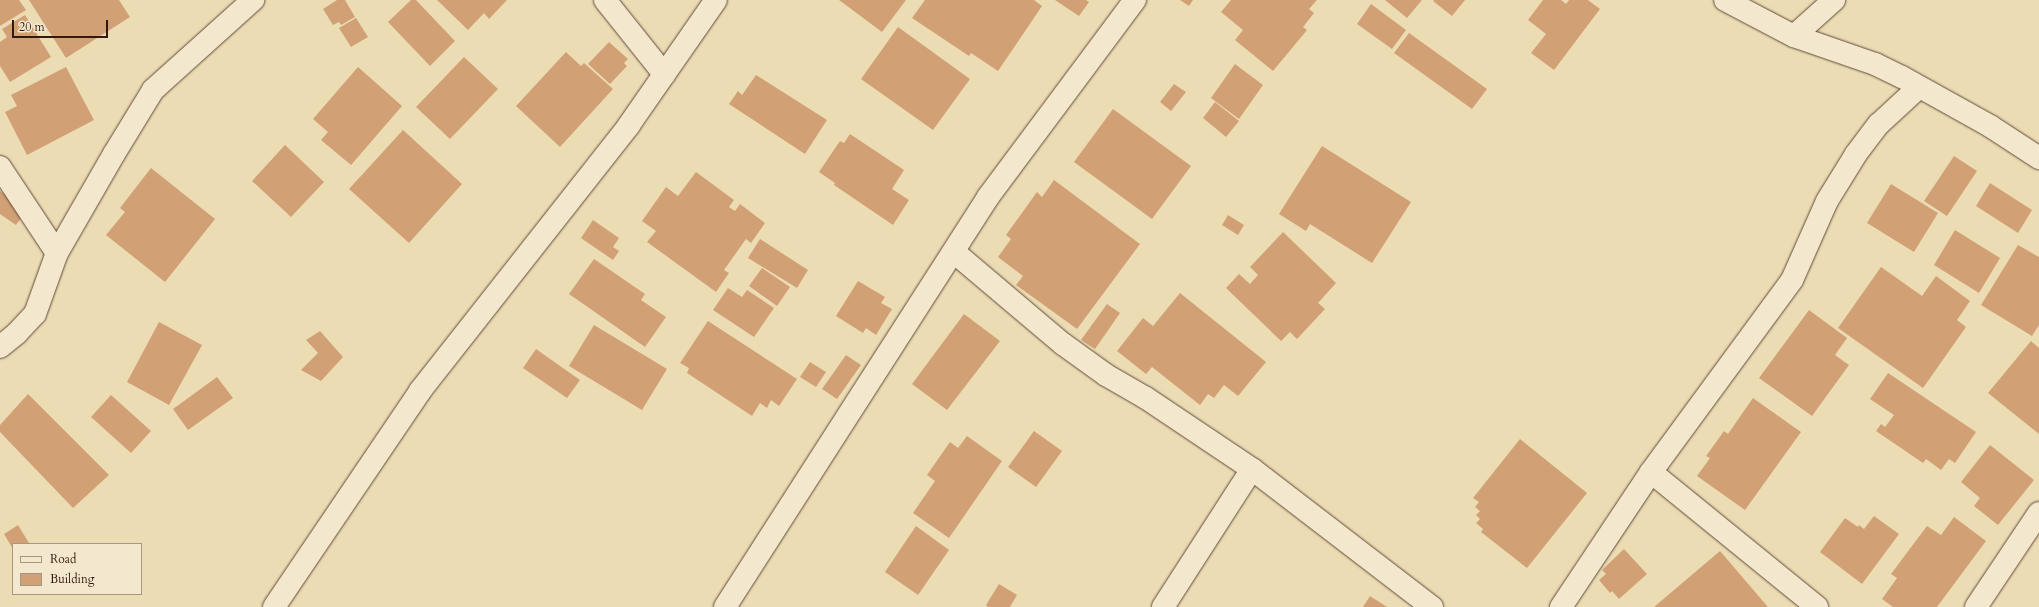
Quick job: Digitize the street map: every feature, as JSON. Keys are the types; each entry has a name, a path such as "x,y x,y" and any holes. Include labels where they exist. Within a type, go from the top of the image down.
{"street":[{"path":"0,347 17,333 35,314 57,253 153,90 253,0"},
{"path":"605,0 664,74"},
{"path":"274,607 420,391 629,125 716,0"},
{"path":"725,607 988,197 1135,0"},
{"path":"1725,0 1794,36 1875,64 1990,126 2039,158"},
{"path":"1794,36 1834,0"},
{"path":"1561,607 1651,472 1792,280 1828,201 1856,154 1879,124 1919,87"},
{"path":"0,167 57,253"},
{"path":"954,252 1063,344 1106,375 1146,398 1252,470 1432,607"},
{"path":"1163,607 1252,470"},
{"path":"1651,472 1817,607"},
{"path":"1976,607 2039,513"}],"building":[{"path":"0,0 19,0 26,10 0,26"},
{"path":"29,0 119,0 130,17 66,58"},
{"path":"337,0 345,0 355,17 341,25 339,22 333,25 323,9"},
{"path":"411,0 416,0 455,41 430,66 388,22"},
{"path":"437,0 507,0 489,19 484,13 468,30"},
{"path":"839,0 906,0 882,32"},
{"path":"925,0 1034,0 1042,6 998,71 971,53 969,56 912,18"},
{"path":"1055,0 1086,0 1089,2 1079,16"},
{"path":"1180,0 1193,0 1189,6"},
{"path":"1231,0 1317,0 1309,9 1314,13 1303,27 1307,30 1273,71 1235,40 1243,30 1221,12"},
{"path":"1385,0 1422,0 1407,18"},
{"path":"1465,0 1452,16 1433,1"},
{"path":"1543,0 1561,0 1566,4 1569,0 1588,0 1600,9 1554,70 1531,53 1546,34 1528,20"},
{"path":"1371,4 1406,30 1392,49 1357,24"},
{"path":"25,15 51,57 10,82 0,66 0,42 7,37 2,29"},
{"path":"356,18 368,37 351,47 339,28"},
{"path":"898,27 970,79 933,130 861,79"},
{"path":"1409,33 1487,89 1472,109 1394,53"},
{"path":"609,42 628,59 624,63 627,66 610,84 588,64"},
{"path":"566,52 581,66 584,63 613,89 560,147 516,106"},
{"path":"464,57 498,89 450,139 416,107"},
{"path":"1235,64 1263,85 1239,119 1211,98"},
{"path":"66,67 94,120 27,155 5,112 17,106 11,95"},
{"path":"358,67 402,106 351,165 321,140 328,132 313,119"},
{"path":"756,75 827,120 805,154 729,104 738,91 742,95"},
{"path":"1174,84 1186,92 1171,111 1160,102"},
{"path":"1215,102 1239,121 1226,137 1203,118"},
{"path":"1113,109 1191,166 1152,219 1074,162"},
{"path":"403,130 462,184 409,243 349,189"},
{"path":"850,134 904,170 892,189 909,200 893,225 834,185 835,183 819,172 840,141 844,143"},
{"path":"285,145 324,182 291,217 252,181"},
{"path":"1322,146 1411,202 1372,263 1310,224 1306,231 1279,214"},
{"path":"1954,156 1977,171 1947,216 1924,201"},
{"path":"151,168 215,219 165,282 106,235 125,212 120,208"},
{"path":"696,172 734,200 729,207 735,211 740,204 765,223 751,243 746,239 724,270 729,273 716,292 647,242 656,231 642,221 666,187 678,196"},
{"path":"1054,180 1140,244 1077,329 1016,285 1023,276 998,257 1011,239 1006,235 1037,192 1042,197"},
{"path":"1990,183 2032,210 2018,233 1976,206"},
{"path":"1891,184 1938,213 1914,252 1867,223"},
{"path":"0,191 27,210 16,225 0,214"},
{"path":"1228,215 1244,225 1238,235 1222,225"},
{"path":"593,220 619,238 613,247 619,251 613,260 581,238"},
{"path":"1955,230 2000,258 1979,293 1934,265"},
{"path":"1283,232 1336,283 1318,303 1325,309 1297,339 1290,332 1281,341 1226,288 1239,274 1250,284 1258,275 1250,267"},
{"path":"760,239 808,270 797,288 748,258"},
{"path":"2018,245 2039,257 2039,325 2032,336 1981,305"},
{"path":"594,259 645,294 641,300 666,317 645,347 569,294"},
{"path":"1881,267 1922,296 1936,276 1970,301 1957,320 1966,327 1923,388 1838,328"},
{"path":"762,268 790,287 777,306 749,286"},
{"path":"858,281 885,297 881,303 892,309 876,335 866,328 863,333 836,316"},
{"path":"728,288 742,297 747,290 774,308 754,337 713,310"},
{"path":"1180,293 1266,362 1238,396 1224,385 1214,398 1208,394 1200,405 1152,367 1146,374 1117,351 1143,318 1153,326"},
{"path":"1107,304 1120,313 1095,349 1081,340"},
{"path":"1809,310 1847,338 1835,355 1849,365 1812,416 1759,378"},
{"path":"964,314 1000,341 947,410 912,384"},
{"path":"708,321 797,379 779,406 771,400 767,408 760,403 752,416 687,373 689,368 680,363"},
{"path":"159,322 202,345 169,405 127,382"},
{"path":"594,325 667,369 642,410 569,366"},
{"path":"320,331 343,357 321,381 301,370 318,353 306,340"},
{"path":"2031,341 2039,348 2039,434 1988,393"},
{"path":"536,349 580,380 567,398 523,368"},
{"path":"846,355 861,365 837,399 822,389"},
{"path":"810,362 826,372 816,387 800,377"},
{"path":"1888,373 1976,432 1955,463 1949,459 1941,470 1926,459 1923,463 1876,431 1881,424 1885,427 1894,415 1870,399"},
{"path":"217,377 233,398 188,430 173,409"},
{"path":"28,394 109,475 73,508 0,432 0,425"},
{"path":"111,395 151,431 131,453 91,417"},
{"path":"1753,398 1801,432 1745,510 1697,476 1710,458 1706,456 1724,431 1728,434"},
{"path":"1034,431 1062,451 1036,487 1008,467"},
{"path":"967,436 1002,461 949,538 913,513 935,481 927,475 950,442 958,448"},
{"path":"1520,439 1587,493 1527,568 1481,532 1483,529 1476,523 1480,519 1476,515 1480,511 1475,507 1479,502 1473,498"},
{"path":"1990,445 2034,480 1998,525 1974,506 1980,498 1961,482"},
{"path":"1874,516 1899,534 1862,584 1820,552 1845,518 1858,527 1859,525 1864,529"},
{"path":"1954,517 1986,541 1937,607 1893,607 1882,599 1897,578 1891,574 1927,526 1941,535"},
{"path":"18,525 29,543 12,543 12,547 4,534"},
{"path":"916,526 949,550 918,595 885,572"},
{"path":"1624,549 1647,574 1619,599 1612,591 1610,593 1599,580 1606,574 1602,570"},
{"path":"1720,551 1768,607 1654,607"},
{"path":"999,584 1017,595 1010,607 988,607 986,605"},
{"path":"1370,596 1387,607 1363,607"}]}
